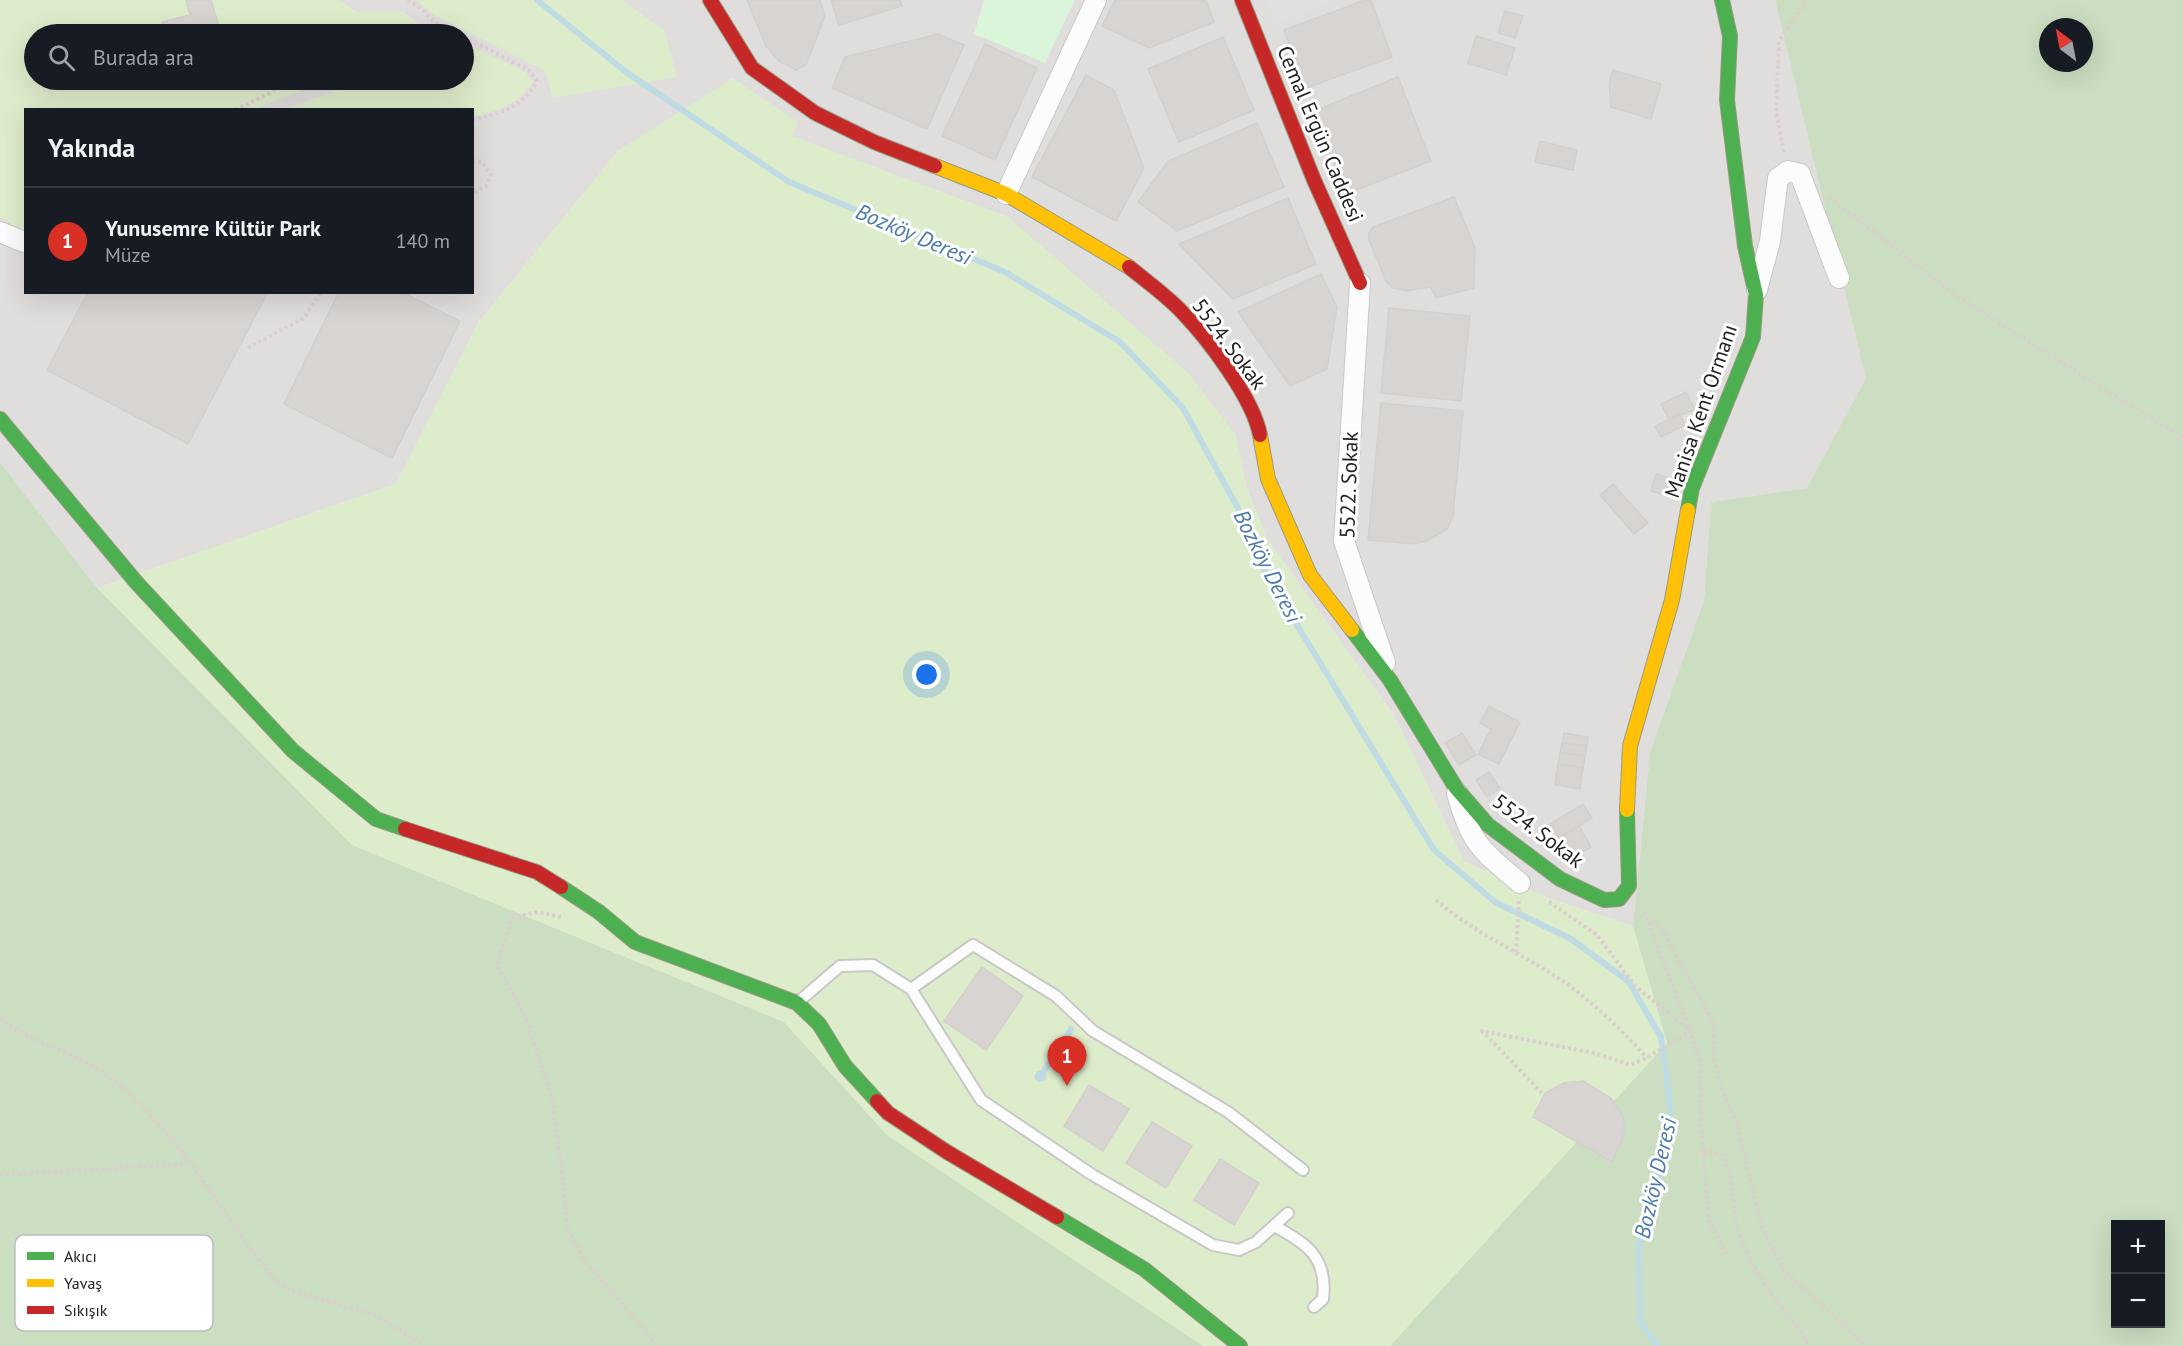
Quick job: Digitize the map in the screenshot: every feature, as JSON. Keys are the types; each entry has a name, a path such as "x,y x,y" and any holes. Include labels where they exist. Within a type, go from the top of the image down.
{"street":[{"name":"5524. Sokak","path":"710,0 721,14 752,69 815,113 874,142 1006,194 1129,267 1182,312 1224,365 1256,416 1268,479 1310,575 1390,680 1456,788 1488,825 1560,879 1604,900 1619,899"},
{"path":"1006,194 1096,0"},
{"name":"Cemal Ergün Caddesi","path":"1242,0 1314,180 1360,283"},
{"name":"Manisa Kent Ormanı","path":"1619,899 1629,886 1626,832 1630,746 1672,600 1692,488 1753,337 1756,295 1745,246 1727,100 1730,36 1722,0"},
{"path":"1756,295 1770,241 1778,178 1788,171 1800,174 1839,278"},
{"path":"0,232 24,242"},
{"name":"5522. Sokak","path":"1360,283 1344,541 1390,680"},
{"path":"0,420 136,582 285,743 376,819 537,872 598,912 635,942 797,1003 819,1024 845,1066 888,1113 947,1152 1144,1269 1240,1346"},
{"path":"1456,788 1465,824 1483,852 1520,889"}],"lane":[{"path":"911,989 973,945 1056,996 1093,1031 1227,1112 1303,1170"},
{"path":"797,1003 840,966 873,965 911,989 981,1100 1091,1174 1213,1245 1239,1250 1256,1242 1288,1214"},
{"path":"1274,1226 1300,1239 1321,1264 1325,1282 1323,1299 1314,1307"}],"path":[{"path":"408,0 439,24"},
{"path":"1788,171 1776,112 1779,41 1807,0"},
{"path":"430,24 433,21"},
{"path":"474,42 530,70 537,82 527,99 498,114 474,120"},
{"path":"239,108 276,90"},
{"path":"474,161 482,162 491,175 486,186 474,193"},
{"path":"1828,195 1954,294 2115,398 2183,437"},
{"path":"248,348 304,318 320,294"},
{"path":"1516,952 1520,889 1597,934 1635,986 1690,1032"},
{"path":"1619,899 1661,928 1714,1023 1714,1058 1720,1081 1737,1124 1762,1227 1785,1272 1866,1346"},
{"path":"1436,900 1458,920 1560,979 1622,1030 1650,1057"},
{"path":"573,920 538,912 512,917 497,965 525,1016 552,1099 567,1229 585,1261 658,1346"},
{"path":"1647,918 1701,1065 1703,1150 1709,1220 1726,1256"},
{"path":"0,1018 77,1057 109,1078 154,1118 275,1280 292,1291 372,1314 426,1346"},
{"path":"1542,1093 1482,1030 1594,1053 1630,1065 1650,1057 1690,1032"},
{"path":"1703,1150 1723,1155 1732,1174 1739,1232 1759,1275 1811,1346"},
{"path":"0,1175 188,1164"}],"shaded area":[{"path":"0,0 1775,0 1867,378 1807,488 1711,502 1704,600 1650,752 1633,926 1551,899 1464,862 1395,717 1267,539 1247,488 1235,434 1008,217 791,136 734,79 618,151 478,323 396,484 97,588 0,462"},
{"path":"1266,0 1338,0 1276,23"}],"green space":[{"path":"0,0 339,0 357,12 404,12 419,24 24,24 24,90 301,90 258,108 24,108 24,233 0,217"},
{"path":"416,0 622,0 664,30 677,77 553,98 545,71 474,35 474,24 452,24 436,16"},
{"path":"984,0 1075,0 1045,63 974,34"},
{"path":"1775,0 2183,0 2183,1346 1390,1346 1667,1043 1633,926 1650,752 1704,600 1711,502 1807,488 1866,378"},
{"path":"474,48 525,72 533,81 514,101 491,112 474,117 474,108 289,108 337,90 474,90"},
{"path":"733,78 798,122 792,136 1008,217 1188,373 1235,434 1247,488 1267,539 1395,717 1464,862 1551,899 1633,926 1667,1043 1390,1346 1203,1346 887,1135 784,1022 352,845 97,588 396,484 478,323 618,151"},
{"path":"0,462 97,588 352,845 784,1022 887,1135 1203,1346 0,1346"}],"water":[{"path":"1070,1025 1075,1029 1046,1073 1046,1080 1038,1082 1034,1078 1036,1072 1041,1070"}],"building":[{"path":"186,0 211,0 218,23 162,24 162,22 190,15"},
{"path":"747,0 820,0 825,16 806,65 796,70 780,62 766,46"},
{"path":"831,0 900,0 902,6 839,25"},
{"path":"1115,0 1206,0 1214,22 1149,48 1102,26"},
{"path":"1365,0 1371,0 1392,57 1306,88 1284,30"},
{"path":"1505,11 1523,16 1515,38 1498,33"},
{"path":"938,34 964,45 927,129 832,88 845,57"},
{"path":"1476,36 1515,48 1506,75 1468,63"},
{"path":"1223,37 1254,110 1179,142 1148,69"},
{"path":"985,44 1037,68 995,160 942,136"},
{"path":"1613,70 1661,84 1651,119 1611,107 1609,84"},
{"path":"1086,75 1114,90 1144,168 1116,221 1032,177"},
{"path":"1398,77 1431,161 1346,194 1314,111"},
{"path":"1257,123 1284,187 1177,231 1138,202 1168,161"},
{"path":"1540,141 1577,150 1573,170 1535,162"},
{"path":"1454,197 1475,248 1474,288 1436,298 1430,287 1406,291 1393,288 1386,281 1369,240 1369,233 1373,227"},
{"path":"1288,198 1316,264 1233,299 1179,244"},
{"path":"1321,274 1337,307 1327,369 1290,386 1238,312"},
{"path":"87,294 267,294 188,444 47,370"},
{"path":"338,294 406,294 460,321 392,458 284,404"},
{"path":"1389,308 1470,316 1461,401 1381,393"},
{"path":"1686,392 1695,410 1669,419 1661,404"},
{"path":"1381,403 1463,411 1453,516 1447,529 1429,540 1415,544 1368,540"},
{"path":"1680,414 1685,425 1661,437 1655,426"},
{"path":"1656,474 1673,479 1668,496 1651,491"},
{"path":"1613,484 1648,523 1634,534 1600,495"},
{"path":"1489,706 1520,722 1499,764 1478,754 1491,729 1480,723"},
{"path":"1462,733 1476,755 1459,765 1445,743"},
{"path":"1564,733 1588,737 1587,746 1562,743"},
{"path":"1562,743 1587,746 1585,756 1560,753"},
{"path":"1560,753 1585,756 1583,768 1558,764"},
{"path":"1558,764 1583,768 1580,789 1555,785"},
{"path":"1489,772 1500,788 1487,797 1476,780"},
{"path":"1583,804 1592,818 1559,838 1550,824"},
{"path":"1579,826 1591,847 1567,861 1555,841"},
{"path":"982,967 1023,996 986,1050 944,1021"},
{"path":"1583,1081 1611,1098 1624,1118 1624,1135 1612,1162 1533,1117 1545,1093 1564,1083"},
{"path":"1089,1085 1129,1109 1103,1151 1064,1126"},
{"path":"1152,1122 1192,1146 1166,1188 1126,1163"},
{"path":"1220,1159 1259,1183 1234,1225 1194,1200"}],"waterway":[{"name":"Bozköy Deresi","path":"537,0 626,72 789,182 1005,272 1120,342 1183,408 1240,512 1266,574 1434,850 1495,902 1571,939 1628,981 1661,1037 1671,1109 1659,1180 1639,1246 1640,1322 1658,1346"}],"traffic: fast":[{"path":"1688,510 1692,488 1753,337 1756,295 1745,246 1727,100 1730,36 1722,0"},
{"path":"0,419 136,582 293,751 376,819 405,829"},
{"path":"1352,630 1390,680 1456,788 1488,825 1560,879 1604,900 1619,899 1629,886 1627,810"},
{"path":"561,887 599,912 635,942 797,1003 819,1024 845,1066 877,1101"},
{"path":"1057,1217 1144,1269 1240,1346"}],"traffic: slow":[{"path":"935,166 1006,194 1129,267"},
{"path":"1260,435 1268,479 1310,575 1352,630"},
{"path":"1627,810 1630,746 1672,600 1688,510"}],"traffic: jam":[{"path":"710,0 752,68 815,113 874,142 935,166"},
{"path":"1242,0 1314,180 1360,283"},
{"path":"1129,267 1176,306 1204,337 1249,404 1260,435"},
{"path":"405,829 537,872 561,887"},
{"path":"877,1101 888,1113 947,1152 1057,1217"}],"place":[{"name":"Yunusemre Kültür Park","path":"1067,1086"}]}
